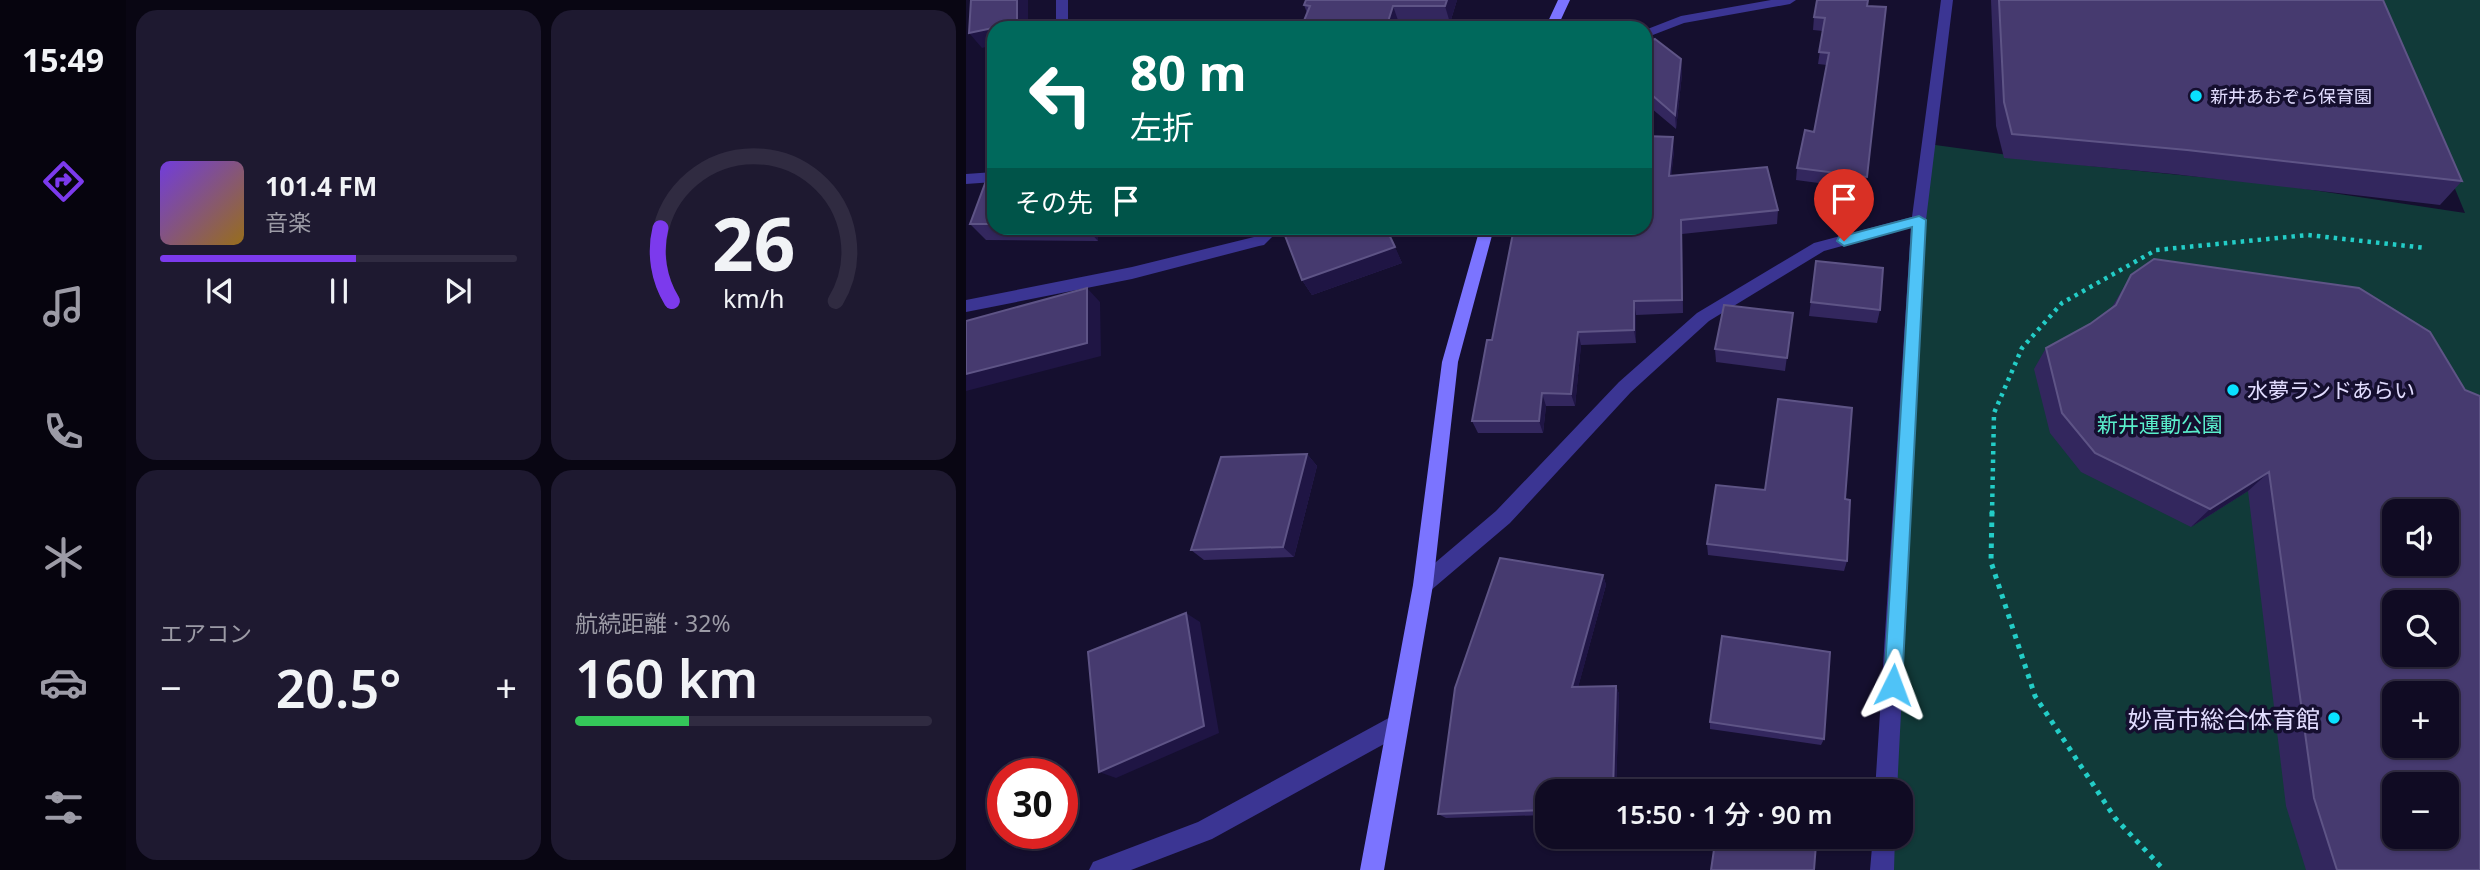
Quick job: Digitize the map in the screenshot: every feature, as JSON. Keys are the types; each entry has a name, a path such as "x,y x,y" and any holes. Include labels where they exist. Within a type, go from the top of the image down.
{"street":[{"path":"1062,0 1062,21"},
{"path":"1554,21 1564,0"},
{"path":"1652,31 1681,20 1790,0"},
{"path":"1887,779 1919,220 1947,0"},
{"path":"966,179 987,178"},
{"path":"1423,585 1503,517 1625,387 1703,317 1819,247 1919,220"},
{"path":"966,306 1132,273 1259,241 1266,235"},
{"path":"1372,870 1423,585 1450,362 1485,235"},
{"path":"1101,870 1203,831 1396,725"},
{"path":"1882,870 1883,849"}],"path":[{"path":"2164,870 2115,818 2035,696 1991,562 1994,414 2022,348 2062,303 2156,250 2308,235 2426,248"}],"green space":[{"name":"新井運動公園","path":"2377,0 2480,0 2480,870 1883,870 1884,849 1913,849 1913,779 1889,779 1928,144 2090,166 2280,185 2465,213"}],"building":[{"path":"971,0 1017,0 1017,21 987,21 987,29 969,33"},
{"path":"1306,0 1447,0 1445,6 1393,6 1388,21 1304,21 1310,6 1304,5"},
{"path":"1817,0 1868,0 1867,6 1886,7 1867,177 1797,168 1805,130 1814,132 1829,53 1819,52 1825,18 1814,17"},
{"name":"新井あおぞら保育園","path":"1999,0 2383,0 2462,181 2187,150 2012,134 2004,102"},
{"path":"1655,39 1681,59 1675,115 1652,95 1652,40"},
{"path":"1652,136 1673,137 1669,176 1767,167 1778,210 1681,220 1682,300 1634,301 1634,330 1578,332 1571,394 1542,393 1539,421 1472,421 1487,340 1492,340 1513,235 1652,235"},
{"path":"986,181 987,224 970,224"},
{"path":"1285,235 1389,235 1395,247 1302,280"},
{"path":"2154,259 2359,288 2430,332 2465,390 2480,396 2480,870 2337,870 2314,798 2269,472 2210,509 2095,453 2062,413 2046,348 2090,324 2116,305 2131,275"},
{"path":"1816,261 1883,268 1880,310 1811,302"},
{"path":"1087,288 1087,343 966,374 966,321"},
{"path":"1724,305 1793,313 1787,358 1715,349"},
{"path":"1778,399 1852,408 1845,499 1850,500 1847,561 1707,544 1716,485 1765,490"},
{"path":"1307,454 1283,547 1191,550 1221,457"},
{"path":"1500,558 1603,575 1572,687 1616,686 1613,779 1535,779 1535,810 1438,814 1455,688"},
{"path":"1186,613 1204,726 1099,772 1088,652"},
{"path":"1722,636 1830,652 1824,739 1710,722"},
{"path":"1714,849 1816,849 1814,870 1711,870"}],"place":[{"name":"新井あおぞら保育園","path":"2196,96"},
{"name":"水夢ランドあらい","path":"2233,390"},
{"name":"妙高市総合体育館","path":"2334,718"}],"route":[{"path":"1844,241 1919,220 1916,312 1893,685"}]}
